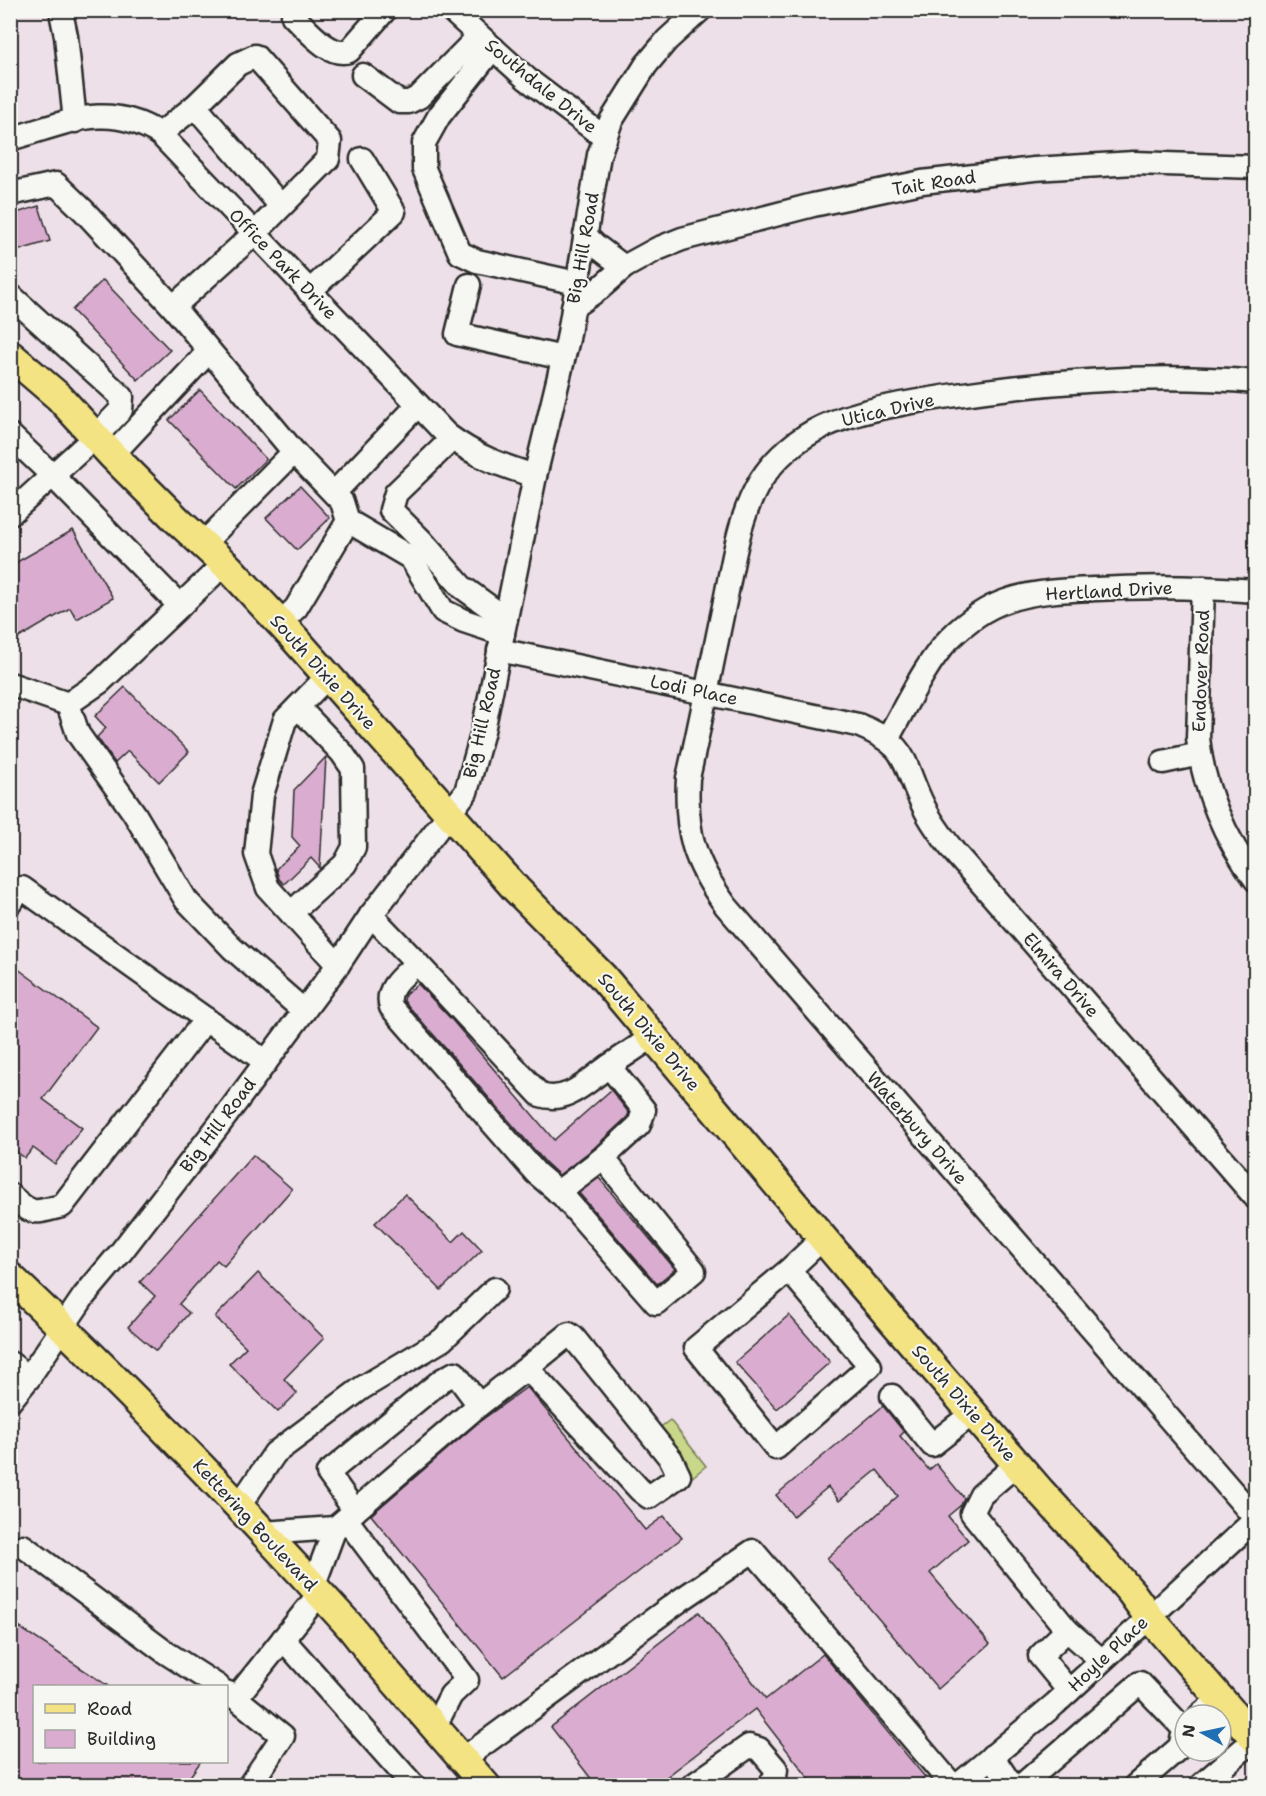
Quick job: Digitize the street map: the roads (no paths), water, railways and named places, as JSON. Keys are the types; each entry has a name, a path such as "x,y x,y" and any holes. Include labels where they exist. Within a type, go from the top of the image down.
{"main road":[{"name":"South Dixie Drive","path":"10,355 59,397 104,446 224,564 328,676 516,889 602,976 973,1413 1131,1592 1149,1617 1190,1703"},
{"name":"Kettering Boulevard","path":"10,1277 63,1326 239,1506 316,1590 486,1785"},
{"name":"South Dixie Drive","path":"1233,1731 1255,1739"}],"street":[{"path":"293,16 331,51 342,54 349,51 385,10"},
{"name":"Southdale Drive","path":"451,10 527,79 605,138"},
{"name":"Big Hill Road","path":"10,1401 29,1378 84,1296 219,1125 338,965 370,915 466,792 483,731 535,476 563,358 599,155 612,121 646,65 667,39 700,10"},
{"path":"62,17 75,121"},
{"path":"363,75 399,102 409,102 419,97 486,42"},
{"path":"486,42 424,143 424,169 460,253 477,261 577,283"},
{"path":"160,134 195,106 238,63 255,56 330,141 328,159 280,205 254,234 173,307"},
{"path":"195,106 280,205"},
{"name":"Office Park Drive","path":"10,139 90,117 112,116 129,118 160,134 452,440 486,460 535,476"},
{"path":"309,292 394,212 362,159"},
{"name":"Tait Road","path":"573,307 599,289 624,267 657,249 682,239 813,205 922,182 1034,169 1134,163 1256,167"},
{"path":"10,194 56,184 173,307 294,452 342,502 348,521 296,608 280,623"},
{"path":"585,235 624,267"},
{"path":"469,285 457,334 563,358"},
{"path":"10,295 122,397 121,410 104,446"},
{"path":"10,514 53,476 104,446 209,351"},
{"name":"Utica Drive","path":"706,693 742,523 752,496 779,457 801,439 820,428 849,416 916,402 1019,386 1092,380 1169,378 1256,382"},
{"path":"334,493 418,405"},
{"path":"10,435 180,606"},
{"path":"452,440 396,493 391,510 421,540 502,634"},
{"path":"203,544 294,452"},
{"name":"Lodi Place","path":"348,521 411,558 443,611 464,621 706,693 858,725 887,739"},
{"path":"68,704 100,682 224,564"},
{"name":"Hertland Drive","path":"887,739 942,648 964,625 986,610 1005,601 1073,590 1133,587 1256,591"},
{"name":"Endover Road","path":"1203,588 1198,738 1200,754 1211,795 1232,843 1256,879"},
{"path":"328,676 285,720 262,795 256,854 268,888 338,965"},
{"path":"10,684 68,704"},
{"name":"Waterbury Drive","path":"706,693 688,778 686,807 690,837 700,865 711,886 748,932 1255,1519"},
{"path":"68,704 78,734 134,813 186,900 232,948 304,1011"},
{"path":"291,913 345,864 354,848 353,769 342,753 298,707"},
{"name":"Elmira Drive","path":"887,739 898,749 908,764 924,808 955,853 1256,1198"},
{"name":"Endover Road","path":"1163,762 1200,754"},
{"path":"14,889 266,1062"},
{"path":"370,915 540,1095 557,1099 570,1094 652,1037"},
{"path":"417,963 390,992 388,999 391,1007 537,1173 558,1192 656,1303 694,1271 603,1158"},
{"path":"10,1195 25,1210 37,1212 62,1206 206,1019"},
{"path":"558,1192 603,1158 639,1125 644,1110 609,1066"},
{"path":"789,1270 870,1366 776,1448 696,1348 789,1270 823,1238"},
{"path":"239,1506 275,1452 362,1388 442,1340 495,1289"},
{"path":"228,1691 283,1640 316,1590 345,1519 479,1405 569,1334 671,1459 679,1476 649,1497 527,1368"},
{"path":"10,1364 29,1378"},
{"path":"435,1726 451,1695 467,1680 345,1519 328,1473 442,1380 454,1373 479,1405"},
{"path":"892,1396 932,1445 973,1413"},
{"path":"1017,1464 981,1495 972,1513 1067,1630 1101,1660"},
{"path":"263,1533 345,1519"},
{"name":"Hoyle Place","path":"955,1785 1069,1691 1255,1519"},
{"path":"23,1546 165,1652 216,1685"},
{"path":"463,1759 670,1608 753,1551 955,1785"},
{"path":"1067,1630 1040,1656 1069,1691"},
{"path":"283,1640 414,1785"},
{"path":"1021,1785 1140,1683 1173,1703"},
{"path":"228,1693 283,1736 249,1785"},
{"path":"1200,1785 1255,1739"},
{"path":"692,1785 749,1746 759,1749 776,1769 775,1778 769,1785"},
{"path":"1135,1785 1173,1753"},
{"path":"992,1756 1012,1785"}]}
